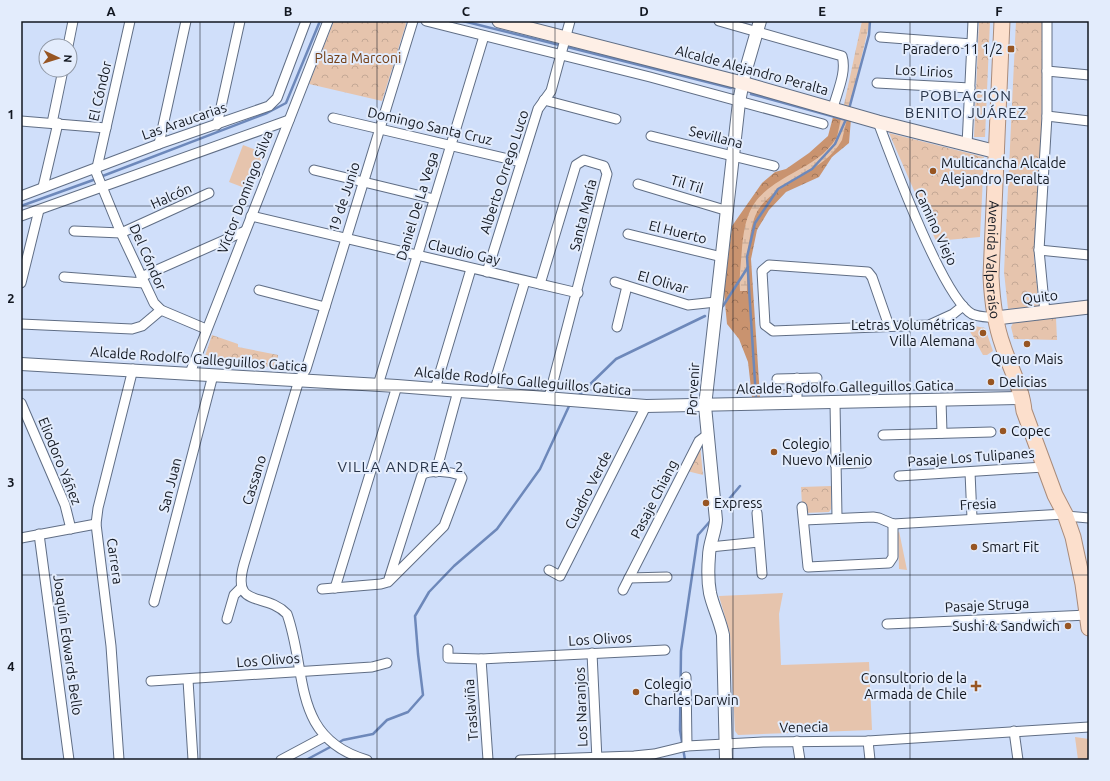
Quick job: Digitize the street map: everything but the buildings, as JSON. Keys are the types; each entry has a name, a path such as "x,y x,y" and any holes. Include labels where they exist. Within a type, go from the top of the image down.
{"main road":[{"name":"Alcalde Alejandro Peralta","path":"499,21 742,83 858,115 878,122 997,152"},
{"name":"Avenida Valparaíso","path":"1002,21 991,276 996,318 1002,345 1023,398 1024,412 1055,495 1066,515"},
{"name":"Quito","path":"996,318 1089,307"},
{"name":"Avenida Valparaíso","path":"1023,398 1030,406 1064,496 1066,515 1079,563 1088,621"}],"street":[{"path":"70,38 73,21"},
{"name":"El Cóndor","path":"97,170 130,21"},
{"path":"158,144 186,21"},
{"path":"217,125 240,21"},
{"name":"Las Araucarias","path":"21,196 43,187 97,170 158,144 269,106 274,102 306,21"},
{"name":"Víctor Domingo Silva","path":"190,373 328,21"},
{"name":"19 de Junio","path":"299,380 306,369 413,21"},
{"path":"426,21 561,54 823,124"},
{"name":"Alberto Orrego Luco","path":"487,272 538,109 551,91 570,21"},
{"path":"719,21 758,26 842,56 844,62 843,71 836,109"},
{"path":"967,145 973,21"},
{"path":"1045,313 1039,250 1047,116 1047,21"},
{"name":"Porvenir","path":"726,760 723,634 720,618 710,593 708,570 710,547 716,530 716,520 705,406 716,302 728,212 739,102 742,83 758,26"},
{"name":"Daniel De La Vega","path":"378,385 484,36"},
{"path":"880,37 972,44"},
{"path":"1047,71 1089,75"},
{"path":"43,187 62,78"},
{"name":"Los Lirios","path":"878,83 970,88"},
{"path":"544,100 616,119"},
{"path":"1047,116 1089,121"},
{"name":"Domingo Santa Cruz","path":"333,118 521,162"},
{"path":"21,216 101,185 288,120"},
{"path":"21,121 106,128"},
{"name":"Camino Viejo","path":"878,122 909,202 942,272 963,306 972,314 996,318"},
{"name":"Sevillana","path":"651,136 774,166"},
{"name":"Santa María","path":"540,284 576,165 584,160 604,166 607,174 578,292 549,397"},
{"name":"Del Cóndor","path":"97,170 101,185 121,233 154,303 161,310 206,329"},
{"path":"314,170 434,199"},
{"name":"Til Til","path":"638,184 728,212"},
{"name":"Halcón","path":"74,232 121,233 209,193"},
{"path":"21,283 39,210"},
{"name":"Claudio Gay","path":"251,216 471,269 578,292"},
{"path":"64,278 142,280 245,231"},
{"name":"El Huerto","path":"628,234 722,257"},
{"path":"1039,250 1089,255"},
{"path":"889,326 872,277 868,272 769,265 762,271 765,325 768,329 774,331 929,325 953,314 963,306"},
{"path":"435,389 471,269"},
{"path":"492,393 525,281"},
{"name":"El Olivar","path":"614,282 688,305 716,302"},
{"name":"El Olivar","path":"617,327 627,286"},
{"path":"259,290 325,307"},
{"path":"21,324 132,329 142,326 161,310"},
{"name":"Alcalde Rodolfo Galleguillos Gatica","path":"21,364 132,369 397,386 549,397 646,406 705,406 1023,398"},
{"name":"Carrera","path":"119,760 110,630 96,524 98,508 132,369"},
{"name":"San Juan","path":"154,602 213,375"},
{"path":"797,378 797,403"},
{"path":"777,379 817,378"},
{"name":"Cassano","path":"241,588 240,576 299,380"},
{"path":"335,588 397,386"},
{"path":"436,472 458,391"},
{"path":"941,400 942,433"},
{"name":"Eliodoro Yáñez","path":"21,403 65,505 71,529"},
{"path":"834,403 837,517"},
{"name":"Cuadro Verde","path":"549,570 560,576 646,406"},
{"path":"883,435 991,432"},
{"name":"Pasaje Chiang","path":"623,590 699,441 707,435"},
{"path":"835,464 863,463"},
{"name":"Pasaje Los Tulipanes","path":"899,476 1044,466"},
{"path":"322,589 381,584 388,582 444,526 462,478 458,474 426,472 422,475 388,582"},
{"path":"970,472 972,518"},
{"path":"802,507 808,567 814,568 889,563 893,557 893,524 879,518 837,517 804,520"},
{"path":"757,513 762,574"},
{"name":"Fresia","path":"893,524 972,518 1066,515 1089,518"},
{"path":"21,538 96,524"},
{"name":"Joaquín Edwards Bello","path":"40,534 69,760"},
{"path":"710,547 759,542"},
{"path":"629,578 667,576"},
{"path":"228,619 234,595 241,588 248,595 283,609 288,614 308,709 316,725 326,739 339,748 362,759"},
{"name":"Pasaje Struga","path":"887,624 1088,621"},
{"name":"Los Olivos","path":"448,649 448,658 482,659 666,650"},
{"name":"Los Naranjos","path":"592,653 597,759"},
{"name":"Traslaviña","path":"482,659 488,760"},
{"name":"Los Olivos","path":"151,681 188,680 372,667 387,663"},
{"path":"686,677 687,746"},
{"path":"188,680 193,760"},
{"name":"Venecia","path":"520,760 653,757 674,748 687,746 797,741 868,741 1089,727"},
{"path":"1014,731 1018,760"},
{"path":"281,760 326,739"},
{"path":"797,741 800,760"},
{"path":"868,741 870,760"}],"green space":[{"name":"Plaza Marconi","path":"334,21 404,21 406,24 382,101 309,84"},
{"path":"862,21 870,21 842,140 825,160 780,189 769,197 760,207 752,224 750,235 747,291 740,291 740,270 746,221 755,202 780,180 818,158 828,149 837,137"},
{"path":"979,21 990,21 985,137 974,137"},
{"path":"1016,21 1043,21 1041,162 1034,257 1039,306 1008,309 1004,272"},
{"path":"833,117 851,119 849,143 832,157 819,177 786,192 769,210 757,230 751,259 760,397 752,397 748,362 739,339 727,324 724,293 732,226 762,183 775,172 786,169 809,153 828,136"},
{"path":"889,133 984,157 980,237 936,241"},
{"path":"243,145 264,153 250,190 229,182"},
{"path":"1056,318 1057,340 1014,339 1011,327 1013,323"},
{"path":"970,325 985,328 993,351 987,355 983,355 968,328"},
{"path":"212,335 238,344 238,347 278,355 277,363 296,367 297,369 203,362"},
{"path":"700,445 703,475 687,471"},
{"path":"831,486 831,509 829,512 804,513 801,487"},
{"path":"899,531 907,570 899,569"},
{"path":"783,593 779,614 781,665 869,662 872,730 738,735 735,731 730,634 719,596"},
{"path":"1075,737 1089,739 1089,760 1078,760"}],"waterway":[{"path":"100,177 267,113 286,103 320,21"},
{"path":"463,21 731,88"},
{"path":"849,109 869,35 870,21"},
{"path":"751,94 846,120"},
{"path":"756,398 747,257 755,223 778,189 812,169 835,144 847,117"},
{"path":"21,206 96,179"},
{"path":"723,306 748,267"},
{"path":"578,396 616,359 705,316"},
{"path":"338,743 343,740 373,734 387,720 408,712 423,695 415,616 429,592 454,566 497,529 540,469 570,404"},
{"path":"719,511 740,486"},
{"path":"685,760 680,730 681,651 698,535 712,519"},
{"path":"306,760 334,745"}],"place":[{"name":"Paradero 11 1/2","path":"1011,49"},
{"name":"Multicancha Alcalde Alejandro Peralta","path":"933,171"},
{"name":"Letras Volumétricas Villa Alemana","path":"983,333"},
{"name":"Quero Mais","path":"1027,344"},
{"name":"Delicias","path":"991,382"},
{"name":"Copec","path":"1003,431"},
{"name":"Colegio Nuevo Milenio","path":"774,452"},
{"name":"Express","path":"706,503"},
{"name":"Smart Fit","path":"974,547"},
{"name":"Sushi & Sandwich","path":"1068,626"},
{"name":"Consultorio de la Armada de Chile","path":"976,686"},
{"name":"Colegio Charles Darwin","path":"636,692"}],"district":[{"name":"POBLACIÓN BENITO JUÁREZ","path":"966,104"},
{"name":"VILLA ANDREA 2","path":"401,466"}]}
